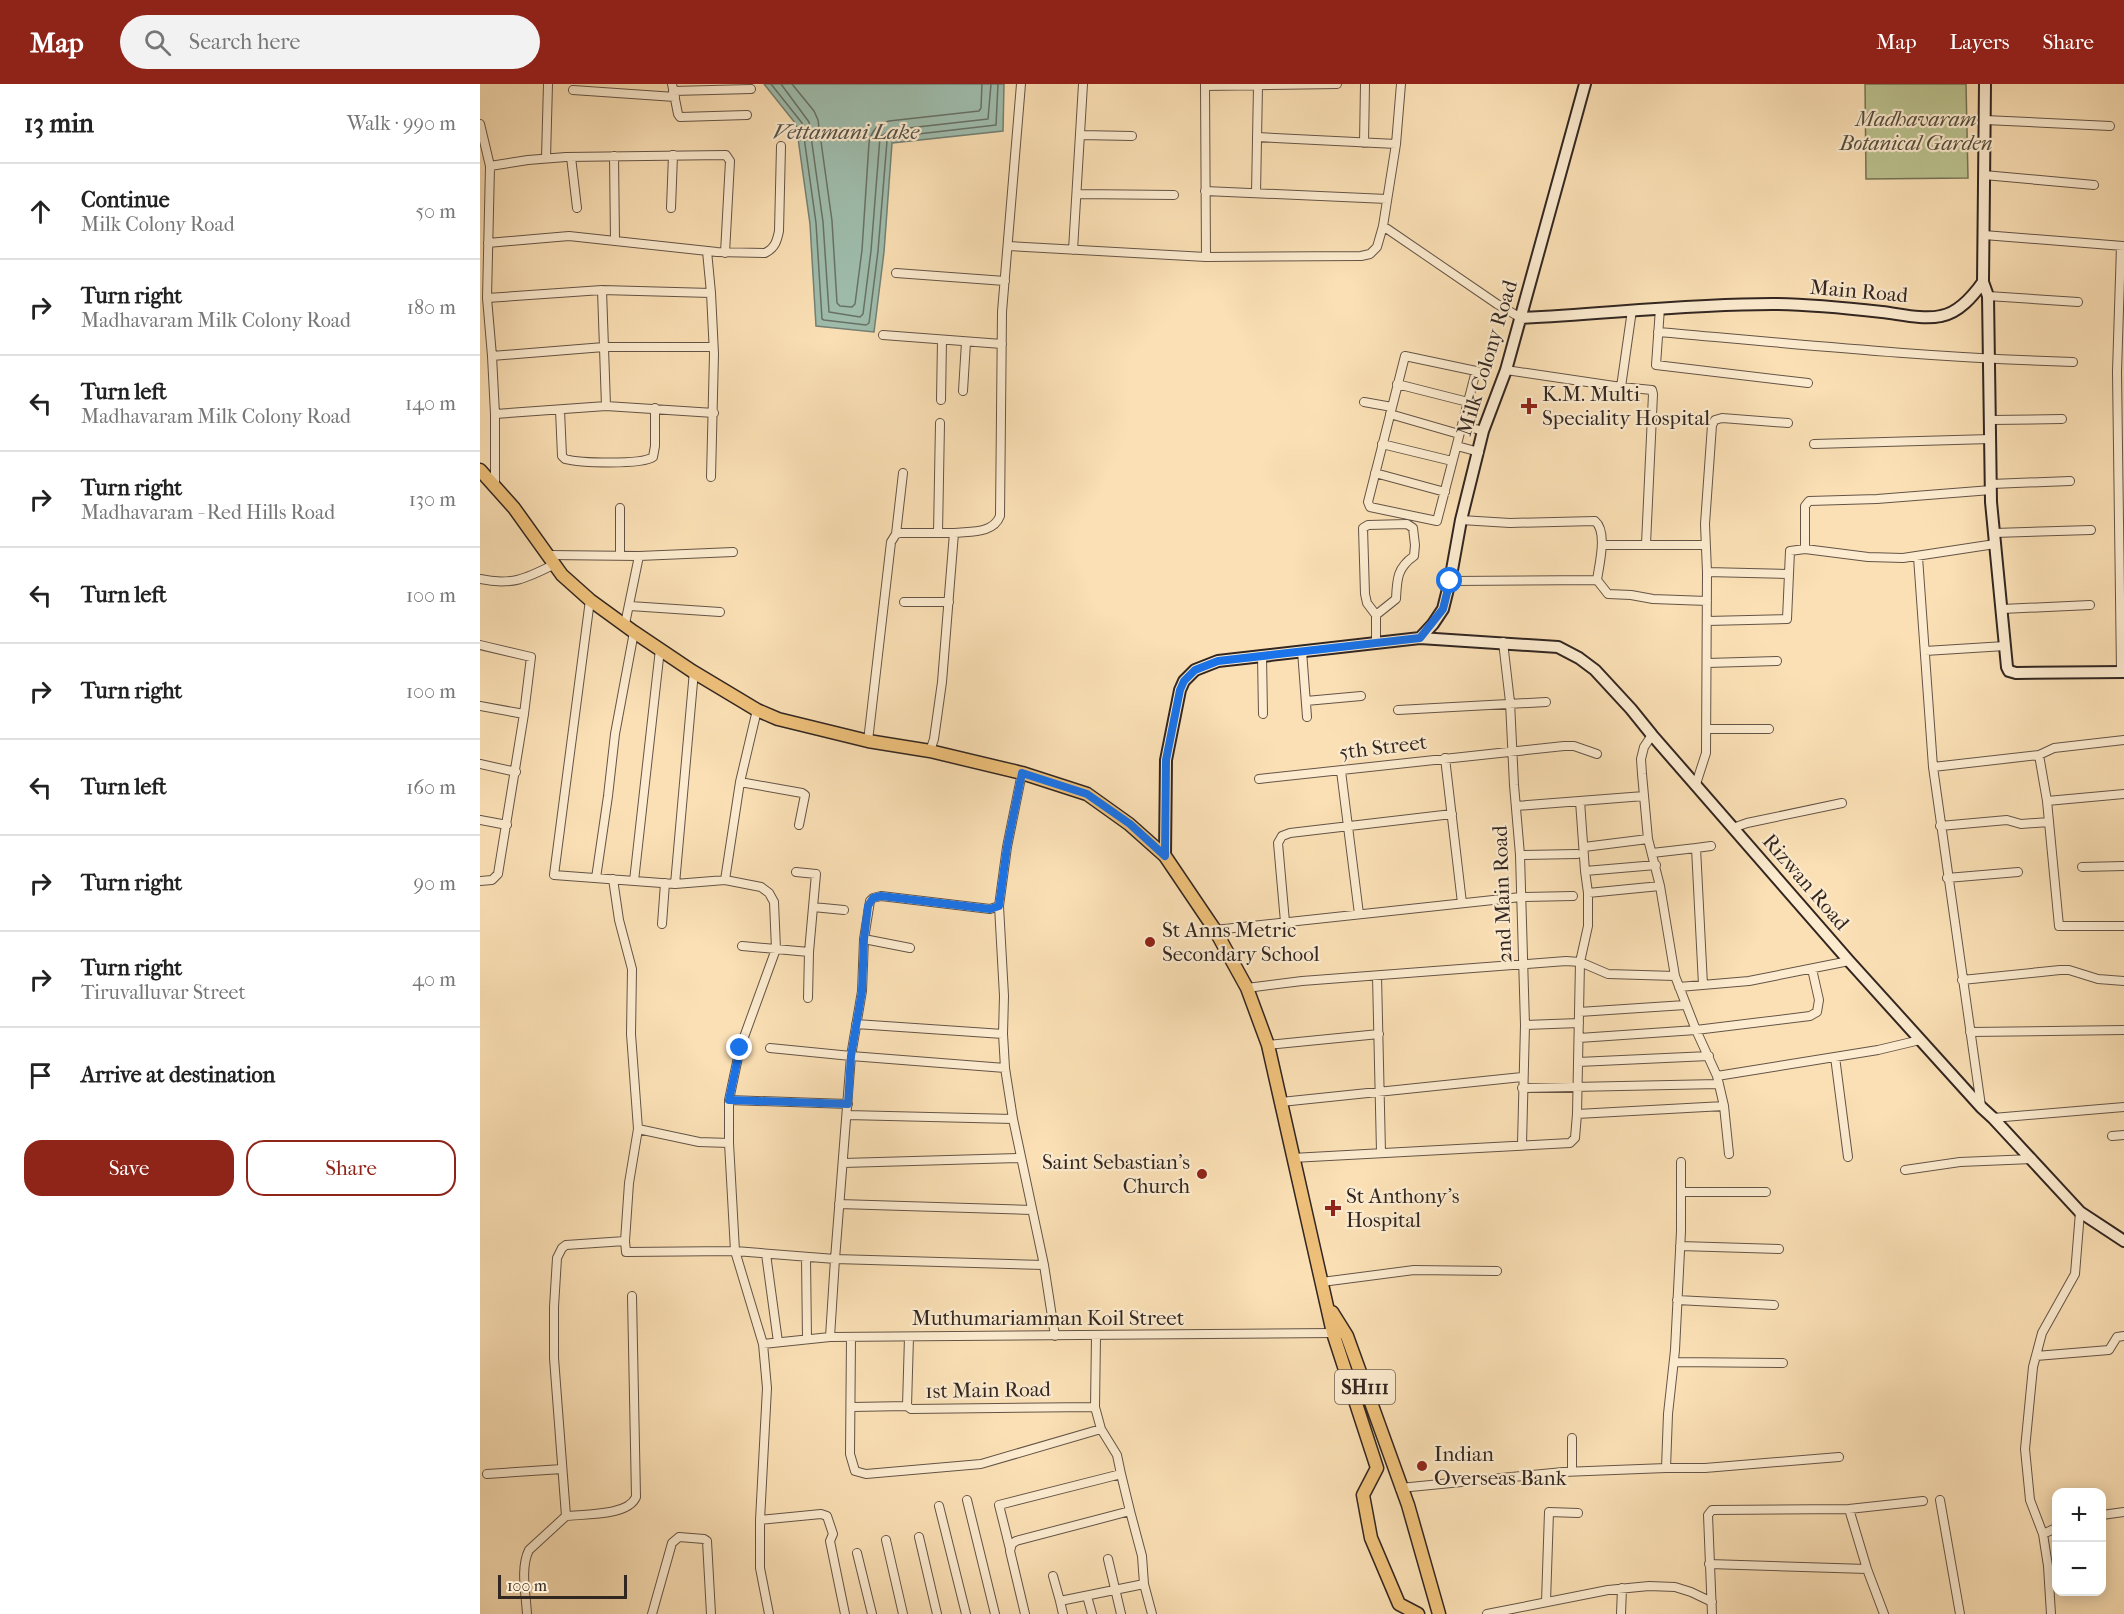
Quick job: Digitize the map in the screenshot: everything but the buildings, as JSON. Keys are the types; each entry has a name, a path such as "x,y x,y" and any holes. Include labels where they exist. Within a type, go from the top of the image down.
{"main road":[{"name":"SH111","path":"481,472 495,486 562,575 629,628 757,710 778,719 868,741 930,751 1022,773 1087,794 1130,824 1165,856 1215,930 1246,988 1268,1045 1333,1333 1377,1468 1363,1495 1371,1538 1399,1604 1418,1614"},
{"name":"SH111","path":"1328,1306 1347,1336 1400,1488"},
{"path":"1400,1488 1408,1505 1438,1611"}],"street":[{"path":"546,158 548,84"},
{"path":"896,534 954,533 990,528 997,523 1000,516 1005,281 1022,84"},
{"path":"1073,250 1083,84"},
{"path":"1206,257 1205,85 1337,84"},
{"path":"1364,143 1365,84"},
{"path":"1008,246 1206,257 1361,256 1370,254 1377,247 1383,226 1396,144 1401,84"},
{"name":"Milk Colony Road","path":"1420,638 1443,609 1461,520 1483,430 1506,370 1585,84"},
{"path":"1984,235 2122,246 2117,372 2123,672 2016,673 2009,671 2007,667 1991,487 1988,296 1983,282 1985,84"},
{"path":"1256,193 1258,86"},
{"path":"573,90 751,89"},
{"path":"673,91 678,114 684,118 747,115"},
{"path":"1985,120 2110,126"},
{"path":"480,124 490,166 484,211 488,243 485,294 492,356 495,486"},
{"path":"1080,135 1132,136"},
{"path":"1257,137 1396,144"},
{"path":"488,243 569,236 725,253 765,253 772,250 779,231 781,146"},
{"path":"490,166 546,158 722,154 729,158 725,253"},
{"path":"671,208 673,155"},
{"path":"614,156 615,240"},
{"path":"571,157 577,208"},
{"path":"1984,175 2094,184"},
{"path":"1205,190 1387,199"},
{"path":"1077,194 1174,195"},
{"path":"1383,226 1521,318"},
{"path":"707,251 713,347 714,413 711,477"},
{"path":"896,273 1005,281"},
{"name":"Main Road","path":"1521,318 1603,314 1660,308 1772,304 1841,307 1940,317 1961,306 1975,294 1983,282"},
{"path":"485,294 602,290 711,293"},
{"path":"602,290 606,406"},
{"path":"1988,296 2078,302"},
{"path":"1660,308 1656,365 1808,383"},
{"path":"1621,387 1632,310"},
{"path":"1658,332 1889,353 2073,362"},
{"path":"480,336 490,335"},
{"path":"883,335 1002,344"},
{"path":"941,400 942,340"},
{"path":"963,391 966,342"},
{"path":"492,356 604,347 713,347"},
{"path":"1405,356 1476,371 1437,520 1370,507 1368,502 1397,384 1405,356"},
{"path":"1506,370 1649,389 1653,392 1646,544"},
{"path":"1397,384 1468,402"},
{"path":"1364,402 1459,434"},
{"path":"495,414 606,406 714,413"},
{"path":"560,410 562,456 565,459 624,462 644,461 653,457 655,408"},
{"path":"1696,784 1704,763 1706,729 1705,511 1713,422 1722,418 1788,423"},
{"path":"1990,420 2062,419"},
{"path":"938,533 940,423"},
{"path":"1462,425 1483,430"},
{"path":"1814,444 1990,439"},
{"path":"1382,444 1452,461"},
{"path":"1457,446 1479,452"},
{"path":"868,741 890,549 896,534 903,472"},
{"path":"1375,473 1444,492"},
{"path":"1805,549 1805,506 1809,501 1877,499 2070,481"},
{"path":"620,508 620,556"},
{"path":"1461,520 1510,523 1595,521 1600,527 1602,545 1597,580 1608,594 1631,594 1653,599 1707,601"},
{"path":"1376,615 1396,599 1400,570 1403,563 1414,556 1413,528 1407,524 1368,525 1363,528 1365,594 1367,603 1376,615 1376,643"},
{"path":"1707,621 1787,619 1790,550 1805,549 1868,557 1918,558 1995,539 2091,530"},
{"path":"930,751 934,739 942,682 954,533"},
{"path":"1602,545 1705,545"},
{"path":"480,579 497,583 514,581 529,577 552,560 733,552"},
{"path":"596,878 630,606 639,556"},
{"path":"1918,558 1933,767 1981,1107"},
{"path":"1707,572 1788,574"},
{"path":"1450,581 1597,580"},
{"path":"591,600 554,874 675,884 725,880 761,887 769,893 774,902 776,949 740,1048 729,1100 735,1251 763,1344 767,1388 760,1520 760,1568 769,1614"},
{"path":"904,602 949,602"},
{"path":"2002,609 2090,605"},
{"path":"630,606 720,612"},
{"name":"Rizwan Road","path":"1165,856 1166,760 1180,690 1184,681 1195,670 1209,663 1420,638 1551,646 1569,652 1595,670 1631,709 1849,961 1981,1107 2080,1212 2124,1241"},
{"name":"2nd Main Road","path":"1503,642 1510,702 1520,855 1525,1025 1522,1144"},
{"path":"480,645 531,657 516,772 498,874 492,880 480,881"},
{"path":"1925,651 2005,646"},
{"path":"634,881 660,649"},
{"path":"1302,651 1306,717"},
{"path":"1262,656 1263,714"},
{"path":"1707,663 1777,661"},
{"path":"675,884 694,671"},
{"path":"1306,701 1361,696"},
{"path":"1398,710 1510,702 1546,702"},
{"path":"480,706 524,714"},
{"path":"725,880 740,782 757,710"},
{"path":"1706,729 1769,729"},
{"path":"1652,735 1644,747 1641,759 1648,839 1656,865 1675,976 1695,1030 1709,1056 1718,1080 1724,1106 1729,1154"},
{"path":"1933,767 2039,755 2045,750 2054,748 2124,740"},
{"name":"5th Street","path":"1259,779 1569,746 1597,754"},
{"path":"2039,755 2047,801 2059,926 2124,926"},
{"path":"1445,758 1462,903"},
{"path":"480,764 516,772"},
{"path":"1341,771 1359,914"},
{"path":"1022,773 1007,847 999,906 1003,1034 1005,1068 1013,1119 1044,1265 1055,1336"},
{"path":"740,782 802,793 804,795 799,825"},
{"path":"2047,801 2124,794"},
{"path":"1516,806 1644,796"},
{"path":"1292,1158 1572,1142 1575,1138 1577,1114 1580,962 1588,931 1588,893 1580,801"},
{"path":"1733,828 1842,803"},
{"path":"1285,922 1278,843 1282,836 1290,833 1452,814"},
{"path":"480,820 507,825"},
{"path":"1940,826 2007,820 2021,824 2049,822"},
{"path":"1584,848 1648,839"},
{"path":"1652,853 1711,846"},
{"path":"1696,848 1703,985"},
{"path":"1520,855 1576,854"},
{"path":"1585,871 1656,865"},
{"path":"2082,867 2124,866"},
{"path":"796,872 816,874 809,952 808,998"},
{"path":"1947,878 2018,872"},
{"path":"613,879 619,920 632,969 632,1034 638,1129 629,1183 626,1252 735,1251 835,1259 1044,1265"},
{"path":"662,924 665,883"},
{"path":"1588,893 1660,886"},
{"path":"830,1337 851,1056 862,991 868,906 873,898 881,896 990,909 999,906"},
{"path":"1215,930 1521,897 1573,896"},
{"path":"813,907 844,910"},
{"path":"864,939 910,948"},
{"path":"742,946 809,952"},
{"path":"1246,988 1302,981 1566,961 1580,962 1608,974 1675,976"},
{"path":"1679,987 1749,981 1849,961"},
{"path":"1579,1038 1695,1030 1815,1014 1819,1008 1819,1000 1812,969"},
{"path":"1962,980 2069,970 2097,980 2124,981"},
{"path":"1377,976 1381,1152"},
{"path":"1579,1012 1685,1005"},
{"path":"1525,1025 1579,1023"},
{"path":"856,1024 1003,1034"},
{"path":"1970,1032 2124,1030"},
{"path":"1268,1045 1379,1034"},
{"path":"1522,1088 1718,1080 1920,1040"},
{"path":"770,1048 1005,1068"},
{"path":"1578,1062 1709,1056"},
{"path":"1835,1058 1848,1157"},
{"path":"1281,1102 1522,1077"},
{"path":"729,1100 848,1104"},
{"path":"1577,1114 1724,1106"},
{"path":"1993,1118 2124,1107"},
{"path":"847,1115 1013,1119"},
{"path":"638,1129 694,1141 729,1143"},
{"path":"2112,1136 2124,1135"},
{"path":"843,1163 1021,1158"},
{"path":"1905,1170 1960,1162 2032,1160"},
{"path":"1666,1468 1680,1246 1681,1162"},
{"path":"1682,1192 1766,1192"},
{"path":"839,1204 1032,1210"},
{"path":"2051,1614 2043,1534 2030,1500 2025,1449 2036,1356 2042,1334 2074,1274 2080,1212"},
{"path":"566,1516 554,1358 557,1258 566,1245 625,1241"},
{"path":"1680,1246 1779,1250"},
{"path":"766,1254 778,1342"},
{"path":"806,1257 807,1339"},
{"path":"1322,1282 1414,1270 1497,1271"},
{"path":"527,1614 525,1564 530,1550 566,1516 623,1510 633,1503 636,1497 632,1296"},
{"path":"1677,1300 1774,1305"},
{"name":"Muthumariamman Koil Street","path":"763,1344 830,1337 1333,1333"},
{"path":"1096,1336 1095,1407 1101,1429 1117,1455 1142,1556 1144,1584 1152,1614"},
{"path":"2036,1356 2109,1350 2117,1337 2124,1336"},
{"path":"851,1337 852,1462 855,1471 866,1474 981,1464 1101,1429"},
{"name":"1st Main Road","path":"909,1337 907,1406 911,1409 1095,1407"},
{"path":"1674,1362 1783,1364"},
{"path":"852,1407 907,1406"},
{"path":"1572,1438 1572,1471"},
{"path":"1400,1488 1572,1471 1705,1468 1839,1457"},
{"path":"487,1474 562,1469"},
{"path":"1025,1614 999,1505 1121,1474"},
{"path":"967,1500 995,1614"},
{"path":"1940,1500 1960,1614"},
{"path":"1713,1614 1708,1515 1712,1510 1849,1509 1923,1501"},
{"path":"939,1506 966,1614"},
{"path":"1849,1509 1867,1569 1884,1614"},
{"path":"1010,1551 1012,1544 1016,1541 1130,1511"},
{"path":"1546,1602 1549,1512 1578,1513"},
{"path":"2106,1514 2124,1512"},
{"path":"760,1520 821,1514 827,1516 833,1534 830,1541 845,1614"},
{"path":"2043,1534 2052,1530"},
{"path":"652,1614 672,1543 679,1537 707,1541 711,1614"},
{"path":"919,1537 937,1614"},
{"path":"886,1540 903,1614"},
{"path":"857,1553 872,1614"},
{"path":"1108,1559 1121,1614"},
{"path":"1709,1564 1867,1569"},
{"path":"1053,1576 1063,1614"},
{"path":"1060,1601 1144,1584"},
{"path":"1487,1614 1622,1588 1650,1586 1675,1587 1712,1602"},
{"path":"1621,1614 1622,1588"},
{"path":"1087,1596 1092,1614"}],"green space":[{"name":"Madhavaram Botanical Garden","path":"1865,84 1966,84 1968,178 1866,179"}],"water":[{"name":"Vettamani Lake","path":"764,84 1004,84 1003,131 892,143 884,252 874,332 816,326 810,224 796,124"}],"place":[{"name":"K.M. Multi Speciality Hospital","path":"1529,406"},
{"name":"St Anns Metric Secondary School","path":"1150,942"},
{"name":"Saint Sebastian's Church","path":"1202,1174"},
{"name":"St Anthony's Hospital","path":"1333,1208"},
{"name":"Indian Overseas Bank","path":"1422,1466"}],"route":[{"path":"740,1048 729,1100 848,1104 851,1056 862,991 868,906 873,898 881,896 990,909 999,906 1007,847 1022,773 1087,794 1130,824 1165,856 1166,760 1180,690 1190,674 1201,666 1218,661 1420,638 1443,609 1450,581"}]}
